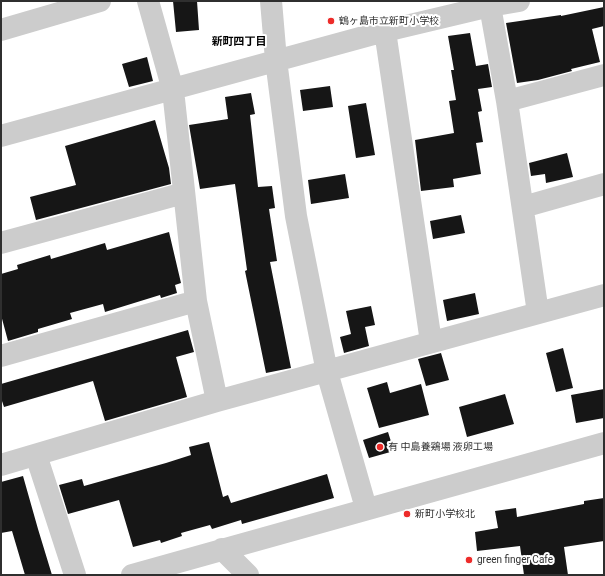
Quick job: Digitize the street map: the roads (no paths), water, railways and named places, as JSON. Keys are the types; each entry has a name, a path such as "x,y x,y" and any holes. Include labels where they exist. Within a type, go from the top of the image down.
{"street":[{"path":"1,30 100,1"},
{"path":"148,1 173,90 196,301 217,401"},
{"path":"271,1 276,60 296,216 327,372 366,508"},
{"path":"1,136 385,31 490,6 519,1"},
{"path":"490,6 507,101 538,313"},
{"path":"385,31 431,342"},
{"path":"507,101 604,75"},
{"path":"523,207 604,184"},
{"path":"1,243 184,193"},
{"path":"1,465 217,401 604,295"},
{"path":"1,356 196,301"},
{"path":"132,575 188,567 222,550 366,508 604,443"},
{"path":"36,455 75,575"},
{"path":"222,550 248,575"}],"place":[{"name":"鶴ヶ島市立新町小学校","path":"331,21"},
{"name":"有 中島養鶏場 液卵工場","path":"380,447"},
{"name":"新町小学校北","path":"407,514"},
{"name":"green finger Cafe","path":"469,560"}],"district":[{"name":"新町四丁目","path":"239,42"}]}
